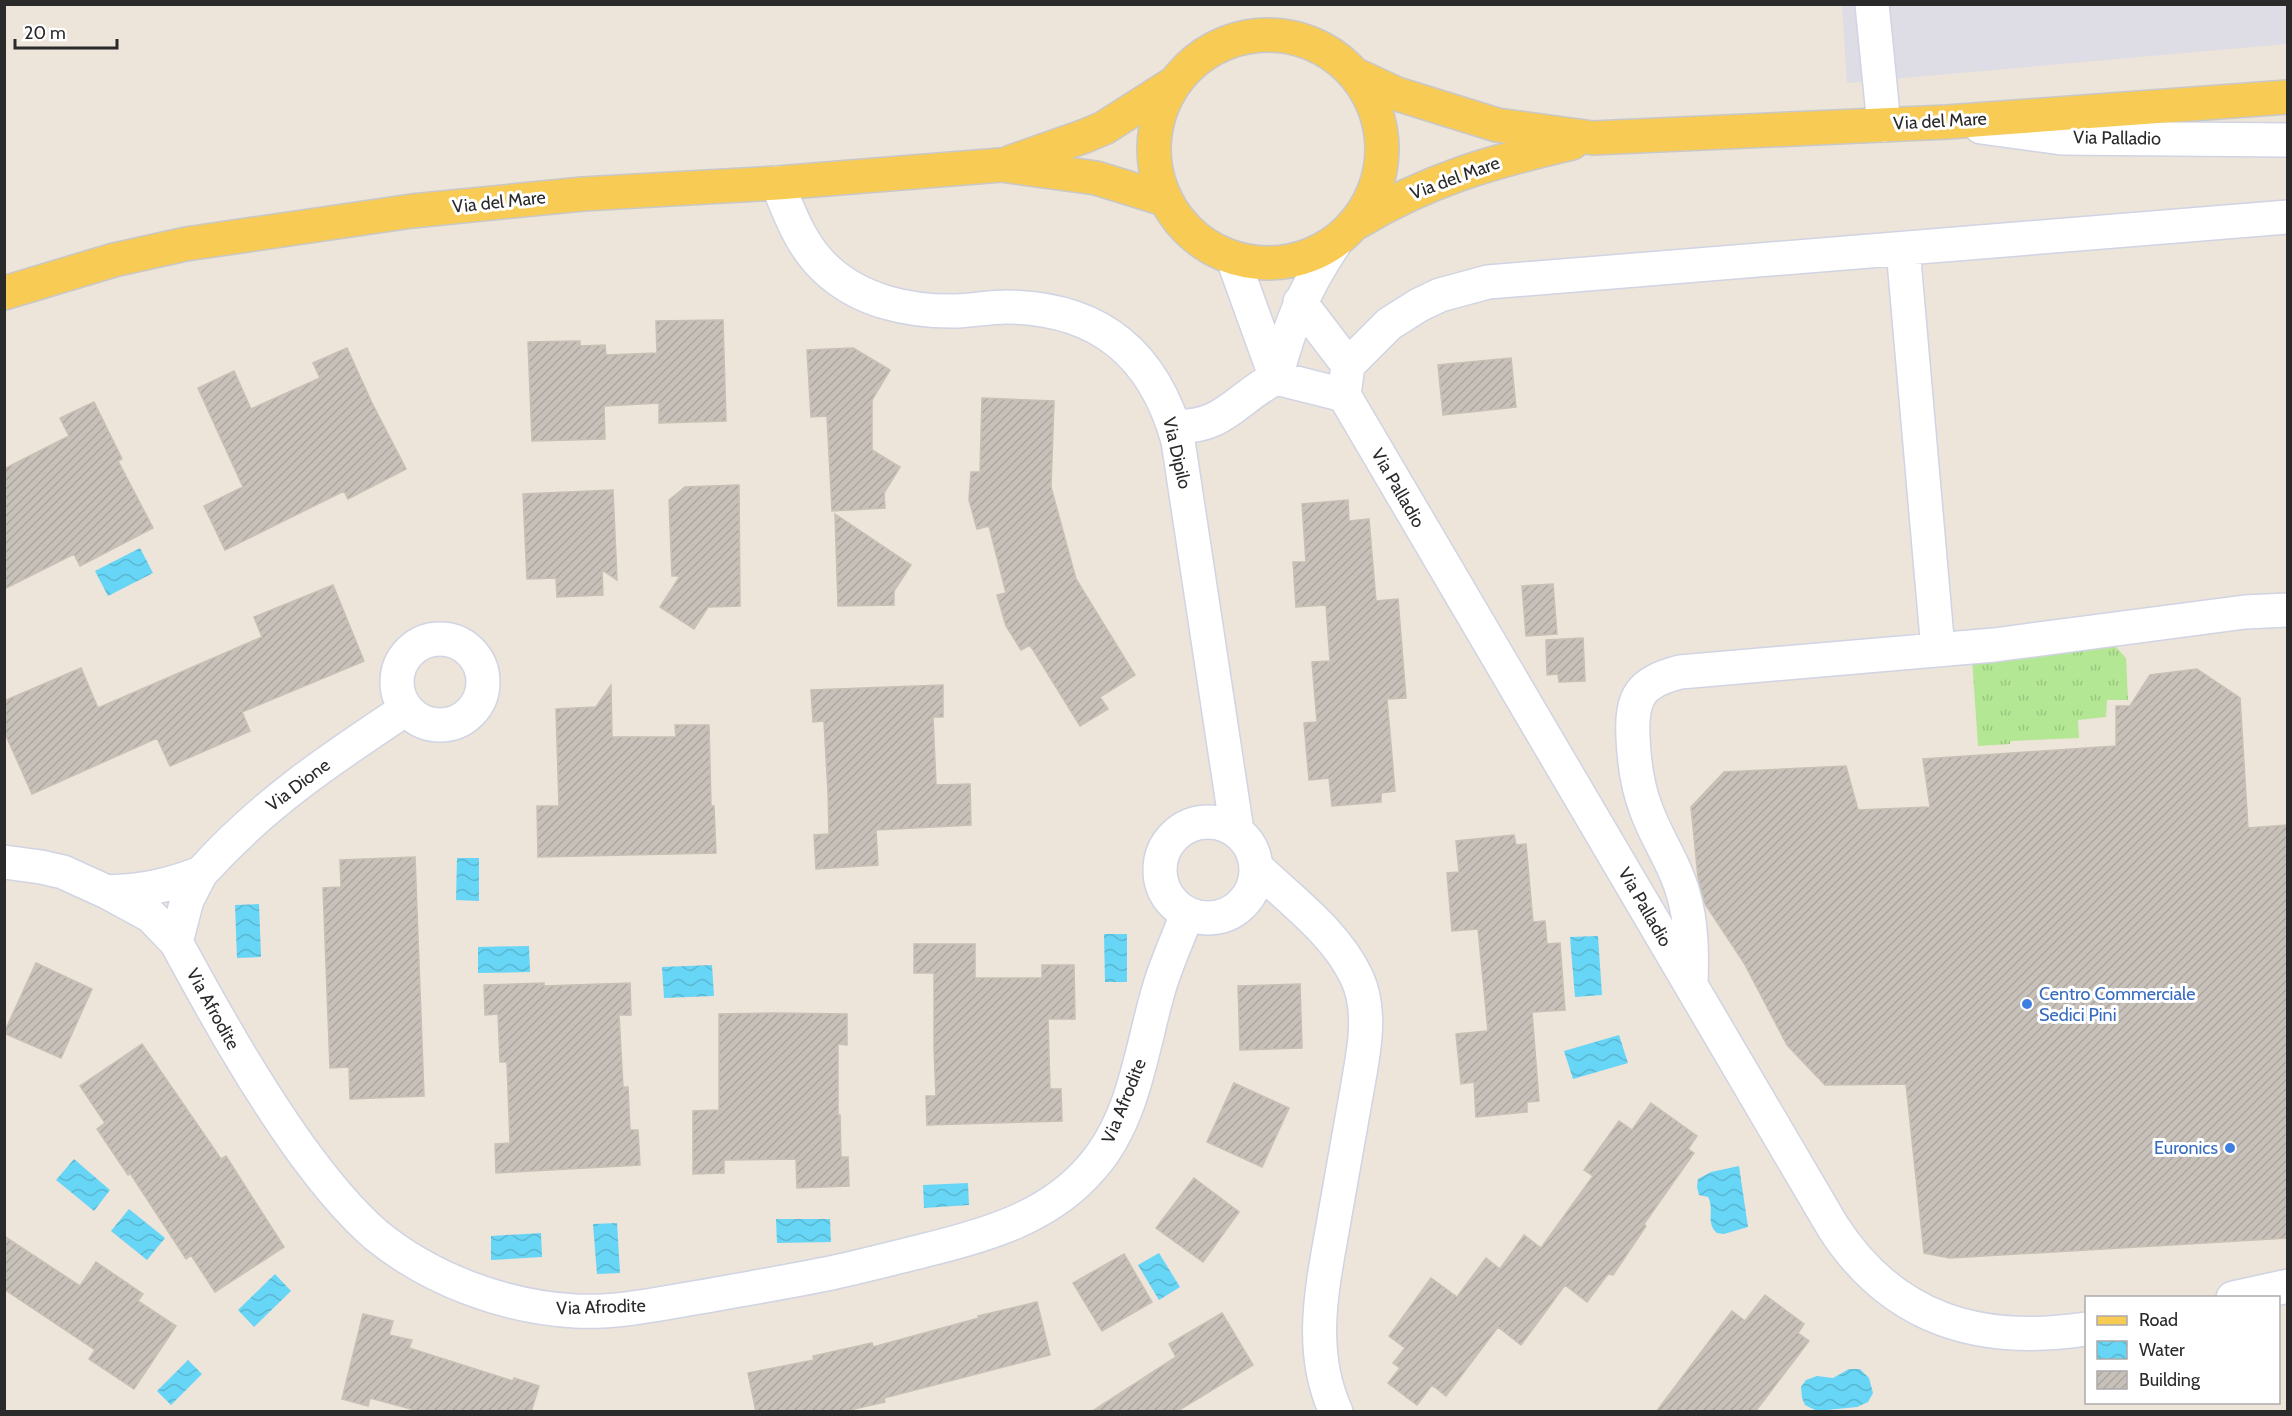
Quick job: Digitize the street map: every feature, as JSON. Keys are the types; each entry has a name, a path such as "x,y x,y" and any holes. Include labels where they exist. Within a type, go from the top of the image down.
{"main road":[{"path":"1173,84 1197,59 1227,41 1261,34 1296,38 1328,51 1354,74 1375,108 1383,147 1377,186 1346,232"},
{"name":"Via del Mare","path":"1354,74 1397,94 1497,125 1593,138 1947,122 2288,97"},
{"name":"Via del Mare","path":"1173,84 1159,111 1153,141 1155,171 1164,199 1182,225 1205,245 1233,259 1268,265 1303,259 1386,205 1442,179 1524,154 1593,138"},
{"name":"Via del Mare","path":"1001,165 1104,128 1173,84"},
{"name":"Via del Mare","path":"4,293 144,252 186,244 412,211 583,194 777,183 1001,165 1096,178 1164,199"}],"street":[{"path":"1872,4 1884,125"},
{"name":"Via Palladio","path":"1947,122 2062,138 2288,140"},
{"name":"Via Dipilo","path":"777,183 804,243 827,270 874,299 905,307 957,311 1021,308 1066,315 1091,324 1121,343 1145,369 1160,393 1174,426 1181,456 1229,772 1228,827"},
{"path":"1174,426 1190,427 1215,420 1262,384 1276,378 1346,380 1372,339 1399,317 1440,295 1472,285 1503,279 2288,217"},
{"path":"1276,378 1300,302 1316,271 1346,232"},
{"path":"1903,249 1938,650"},
{"path":"1233,259 1276,378"},
{"name":"Via Palladio","path":"1300,302 1691,986 1845,1246 1873,1278 1904,1300 1944,1320 1975,1328 2028,1334 2085,1329"},
{"path":"1691,986 1691,936 1684,895 1670,858 1646,809 1636,777 1632,715 1634,705 1642,691 1660,678 1680,672 1938,650 2097,633 2245,612 2288,610"},
{"name":"Via Dione","path":"176,942 187,900 201,873 247,825 317,769 406,709"},
{"path":"1204,821 1228,827 1248,842 1257,868 1255,884 1249,898 1238,909 1228,915 1206,919 1187,914 1171,901 1164,890 1160,875 1161,860 1167,845 1176,833 1190,825 1204,821"},
{"name":"Via Afrodite","path":"4,862 63,872 151,916 176,942 238,1054 285,1126 339,1198 378,1236 423,1266 506,1301 554,1309 597,1311 645,1307 870,1265 991,1232 1018,1221 1056,1200 1094,1166 1115,1132 1146,1044 1159,986 1187,914"},
{"path":"1257,868 1305,912 1336,946 1357,976 1365,1010 1361,1067 1320,1309 1322,1366 1327,1389 1336,1412"},
{"name":"Via Dione","path":"107,892 150,889 201,873"},
{"path":"2242,1296 2288,1286"}],"shaded area":[{"path":"1842,5 2287,5 2287,44 1847,83"}],"green space":[{"path":"2114,645 2126,658 2128,700 2107,700 2106,717 2078,720 2079,738 2010,741 2010,744 1978,746 1972,658"}],"water":[{"path":"140,548 153,573 108,596 95,571"},
{"path":"457,858 479,858 479,901 456,900"},
{"path":"259,904 261,957 237,958 235,905"},
{"path":"1104,934 1127,934 1127,982 1105,982"},
{"path":"1598,936 1602,995 1575,997 1570,937"},
{"path":"529,946 530,972 478,973 478,947"},
{"path":"712,965 714,996 664,998 662,967"},
{"path":"1619,1035 1628,1063 1573,1079 1564,1051"},
{"path":"74,1159 110,1190 94,1211 56,1180"},
{"path":"1739,1166 1748,1227 1724,1234 1717,1233 1712,1225 1708,1197 1699,1195 1698,1179 1711,1172"},
{"path":"968,1183 969,1205 924,1208 923,1185"},
{"path":"129,1209 165,1238 147,1260 111,1231"},
{"path":"776,1219 830,1219 831,1242 777,1243"},
{"path":"617,1223 620,1273 597,1274 593,1224"},
{"path":"541,1233 542,1257 491,1260 491,1236"},
{"path":"1159,1253 1180,1287 1159,1300 1138,1265"},
{"path":"275,1274 291,1291 254,1327 238,1310"},
{"path":"188,1360 202,1374 171,1405 157,1391"},
{"path":"1849,1369 1860,1369 1869,1378 1873,1393 1868,1402 1857,1407 1817,1411 1805,1405 1801,1387 1806,1380 1817,1376 1833,1378"}],"building":[{"path":"723,320 726,421 659,423 659,403 604,406 605,439 532,441 528,342 580,341 580,346 605,345 606,355 657,353 656,321"},
{"path":"347,348 406,469 348,499 344,491 225,550 204,506 243,487 198,388 234,371 251,409 320,378 313,363"},
{"path":"853,348 890,370 872,400 872,450 900,467 884,493 885,508 832,511 827,416 811,417 807,350"},
{"path":"1511,358 1516,407 1443,415 1438,365"},
{"path":"982,398 1054,401 1051,487 1076,579 1135,675 1100,697 1108,709 1080,726 1030,645 1021,650 1006,626 997,595 1006,593 989,526 977,529 969,500 971,472 980,472"},
{"path":"94,402 122,459 118,461 153,528 80,566 74,554 4,589 4,469 69,436 60,418"},
{"path":"739,485 740,606 708,607 694,629 660,607 680,576 672,576 669,500 685,487"},
{"path":"613,490 617,580 602,570 603,595 557,597 556,578 527,579 523,494"},
{"path":"1348,500 1349,521 1369,519 1376,601 1398,599 1406,698 1387,699 1395,791 1381,793 1381,802 1332,806 1329,778 1309,780 1304,723 1317,722 1312,662 1330,661 1326,605 1296,607 1293,562 1306,562 1302,504"},
{"path":"835,514 911,565 894,591 894,605 838,606"},
{"path":"1553,584 1557,634 1526,636 1522,586"},
{"path":"333,585 364,661 242,712 250,731 170,766 157,738 32,794 4,731 4,701 81,668 98,708 262,637 254,617"},
{"path":"1583,638 1585,681 1559,682 1558,674 1547,675 1546,640"},
{"name":"Centro Commerciale Sedici Pini","path":"2197,669 2240,698 2248,828 2288,825 2288,1238 1950,1258 1924,1253 1906,1084 1825,1085 1787,1045 1744,963 1705,904 1698,877 1691,807 1724,772 1846,766 1858,810 1930,807 1923,759 2116,746 2116,706 2130,706 2150,675"},
{"path":"611,685 612,737 676,737 675,725 709,725 711,806 714,806 716,853 538,857 537,806 559,806 556,709 596,707"},
{"path":"943,685 943,717 933,717 936,785 970,784 971,825 876,830 878,865 816,869 814,835 829,834 828,792 824,721 813,722 811,690"},
{"path":"1514,835 1516,845 1526,844 1533,922 1545,921 1547,944 1560,943 1565,1010 1532,1012 1539,1101 1527,1102 1527,1112 1476,1117 1474,1082 1461,1084 1456,1034 1488,1031 1478,929 1452,931 1447,873 1459,872 1456,841"},
{"path":"415,857 424,1096 350,1099 349,1067 330,1068 323,888 341,887 340,860"},
{"path":"914,944 975,944 975,978 1042,978 1042,965 1074,965 1075,1019 1048,1019 1050,1089 1061,1089 1062,1121 927,1125 926,1096 936,1096 934,973 914,973"},
{"path":"36,963 92,989 61,1058 4,1033"},
{"path":"544,983 544,986 630,983 631,1015 619,1015 623,1087 628,1087 630,1130 638,1130 640,1165 496,1173 495,1144 510,1143 507,1062 500,1062 498,1014 485,1015 484,985"},
{"path":"1300,984 1302,1048 1240,1050 1238,986"},
{"path":"719,1014 847,1014 847,1045 838,1044 838,1115 840,1115 841,1157 848,1157 849,1186 797,1188 796,1159 724,1160 724,1173 693,1174 693,1111 719,1110"},
{"path":"142,1044 221,1159 226,1156 284,1247 215,1292 191,1255 186,1259 130,1173 128,1175 97,1129 105,1123 80,1086"},
{"path":"1234,1083 1289,1108 1262,1167 1207,1142"},
{"path":"1651,1103 1697,1136 1688,1149 1694,1153 1644,1224 1646,1226 1613,1275 1608,1274 1587,1302 1565,1285 1521,1345 1498,1327 1446,1396 1432,1385 1417,1405 1388,1383 1400,1368 1393,1363 1405,1348 1389,1336 1431,1278 1457,1297 1486,1258 1500,1269 1524,1235 1541,1248 1593,1176 1584,1170 1619,1121 1632,1130"},
{"path":"1194,1178 1239,1212 1203,1262 1156,1228"},
{"path":"4,1236 80,1286 96,1262 143,1294 138,1301 176,1326 134,1389 89,1359 95,1350 4,1289"},
{"path":"1124,1254 1152,1302 1102,1331 1073,1283"},
{"path":"1765,1295 1804,1324 1798,1333 1809,1341 1755,1412 1656,1412 1732,1311 1745,1321"},
{"path":"1037,1302 1050,1355 884,1398 885,1402 841,1412 756,1412 748,1373 814,1360 813,1356 872,1343 873,1347 979,1318 978,1316"},
{"path":"1222,1313 1253,1365 1176,1412 1091,1412 1176,1357 1169,1344"},
{"path":"363,1314 393,1321 389,1335 412,1340 409,1348 513,1381 514,1378 539,1386 531,1412 422,1412 370,1398 368,1406 342,1399"}],"place":[{"name":"Centro Commerciale Sedici Pini","path":"2027,1004"},
{"name":"Euronics","path":"2230,1148"}]}
